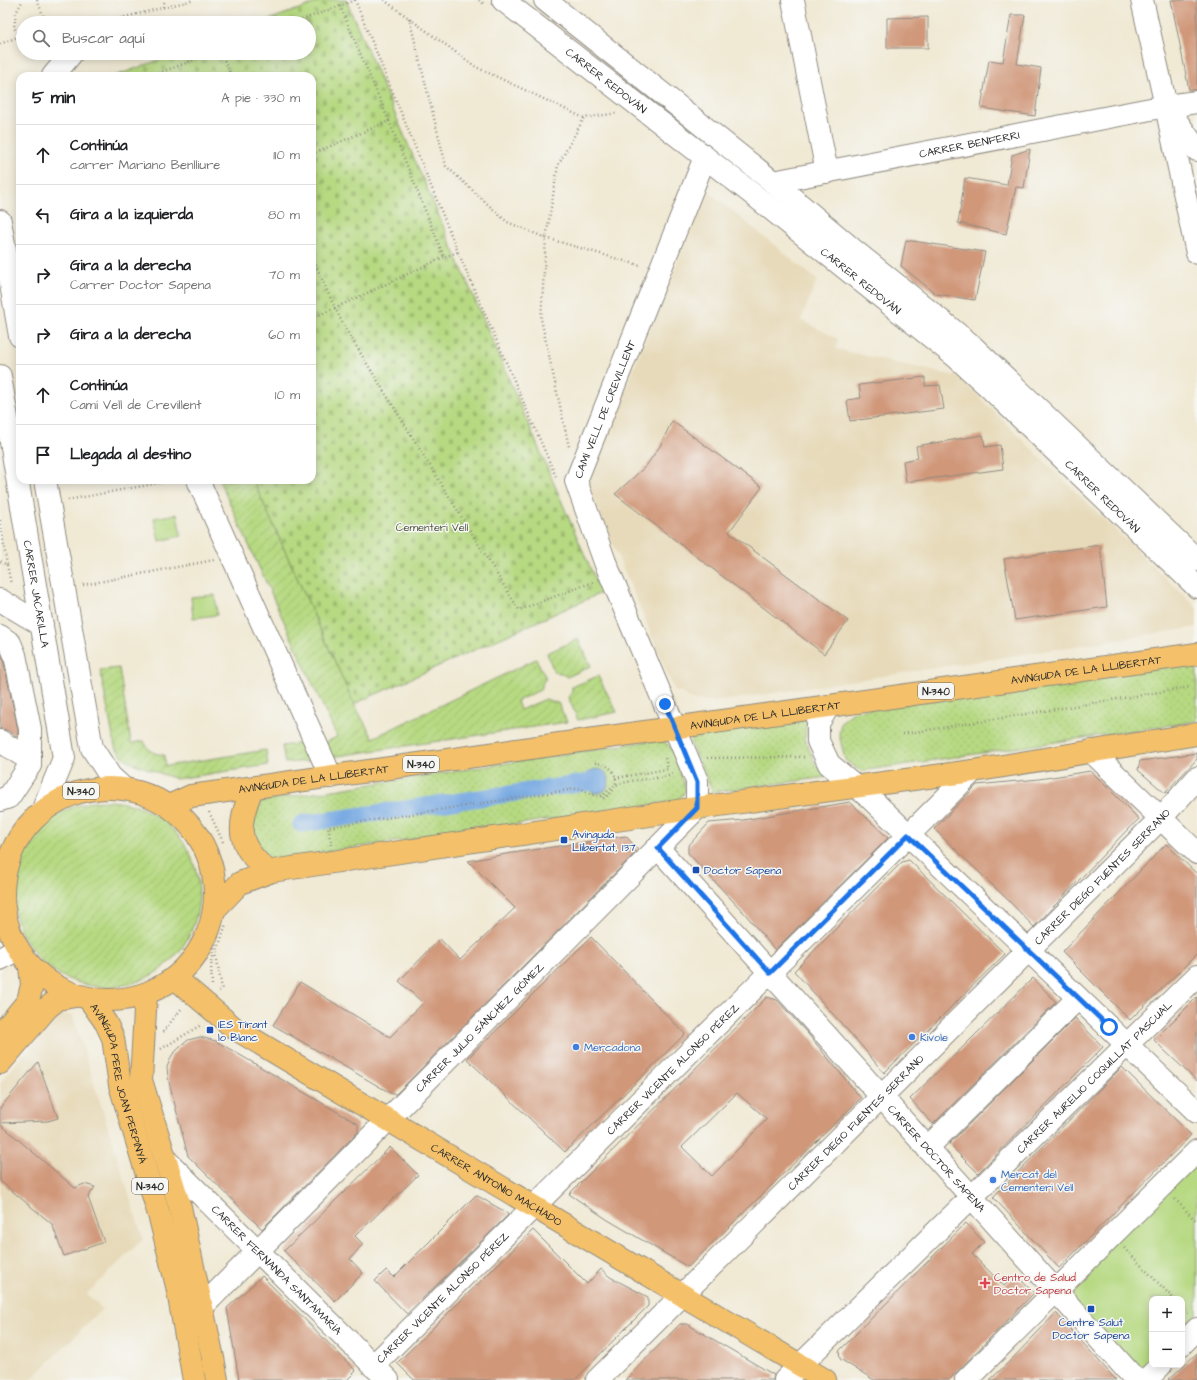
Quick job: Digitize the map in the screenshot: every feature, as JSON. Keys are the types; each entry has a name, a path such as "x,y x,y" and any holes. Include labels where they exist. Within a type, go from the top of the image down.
{"main road":[{"name":"AVINGUDA DE LA LLIBERTAT","path":"169,806 191,796 1197,654"},
{"path":"220,917 240,882 268,872 697,808 973,771 1197,734"},
{"name":"N-340","path":"97,788 123,788 147,794 169,806 186,821 200,838 211,862 220,917 209,932 194,959 175,978 153,992 120,1000 82,997 51,984 30,967 9,954 2,918 2,883 7,860 8,844 43,809 72,793 97,788"},
{"path":"252,788 243,811 240,828 243,843 257,863 268,872"},
{"path":"0,1035 28,1001 32,986 30,967"},
{"name":"CARRER ANTONIO MACHADO","path":"175,978 192,1002 682,1295 794,1375 826,1380"},
{"name":"N-340","path":"146,994 151,1031"},
{"path":"0,1063 47,1008 58,999 82,997"},
{"name":"AVINGUDA PERE JOAN PERPINYÀ","path":"82,997 106,1023 114,1038 120,1086 160,1218 178,1286 194,1380"},
{"name":"AVINGUDA PERE JOAN PERPINYÀ","path":"151,1031 141,1080 180,1207 214,1358 217,1380"}],"street":[{"name":"CARRER REDOVÁN","path":"503,0 705,157 956,357 998,395 1197,587"},
{"name":"CARRER REDOVÁN","path":"545,0 773,182 851,248 970,344 1197,560"},
{"path":"793,0 827,172"},
{"path":"1142,0 1196,246"},
{"path":"55,72 66,60"},
{"name":"CARRER BENFERRI","path":"773,182 1166,106 1197,102"},
{"path":"1166,106 1197,150"},
{"name":"CAMÍ VELL DE CREVILLENT","path":"675,728 605,562 576,481 705,157"},
{"path":"0,221 16,313"},
{"name":"CARRER JACARILLA","path":"0,376 16,471"},
{"name":"CARRER JACARILLA","path":"18,484 64,758 43,809"},
{"path":"46,484 92,748 110,776 123,788"},
{"path":"200,484 331,777"},
{"path":"0,600 42,625 69,619"},
{"path":"0,636 10,643 15,655 30,729 30,765 9,797 0,800"},
{"path":"829,706 818,723 818,741 830,764 857,786 1197,1112"},
{"path":"675,728 697,782 697,808"},
{"path":"0,741 25,756 30,765"},
{"path":"0,748 30,765"},
{"path":"1091,751 1197,853"},
{"name":"CARRER VICENTE ALONSO PÉREZ","path":"380,1373 534,1206 973,771"},
{"name":"CARRER DIEGO FUENTES SERRANO","path":"596,1380 1160,818 1197,778"},
{"name":"CARRER JULIO SÁNCHEZ GÓMEZ","path":"202,1308 697,808"},
{"name":"CARRER DOCTOR SAPENA","path":"658,848 1136,1380"},
{"name":"CARRER AURELIO COQUILLAT PASCUAL","path":"794,1375 971,1197 1197,976"},
{"path":"927,1148 1078,998"},
{"path":"966,1380 1197,1151"},
{"name":"CARRER FERNANDA SANTAMARÍA","path":"166,1160 380,1373"},
{"path":"1185,1341 1197,1330"},
{"path":"1146,1380 1158,1368"}],"path":[{"path":"16,30 14,28 16,14 23,0"},
{"path":"37,0 43,16"},
{"path":"163,8 165,0"},
{"path":"130,16 194,0"},
{"path":"313,16 355,0 458,252 559,484"},
{"path":"384,0 476,66 584,118 619,113"},
{"path":"340,6 444,257"},
{"path":"409,18 446,166 507,222 546,238 660,271"},
{"path":"0,44 16,38"},
{"path":"162,72 194,60"},
{"path":"224,60 229,72"},
{"path":"570,450 541,319 546,238 558,165 584,118"},
{"path":"316,152 388,121"},
{"path":"316,316 444,257 458,252"},
{"path":"316,266 345,328 519,610 600,579"},
{"path":"68,500 153,484"},
{"path":"0,520 7,565 0,561"},
{"path":"83,585 233,556"},
{"path":"903,734 1191,687"},
{"path":"615,778 668,769 664,752"},
{"path":"705,758 807,757"},
{"path":"595,763 607,765 612,770 615,778 615,785 612,792 607,797 601,799"},
{"path":"336,846 331,847 328,827 580,788 595,796 602,796 615,785 674,774"},
{"path":"151,1031 192,1002 222,989 216,954 220,917"},
{"path":"159,1044 160,1050 201,1026 190,1006 192,1002"},
{"path":"1162,1186 1197,1222"},
{"path":"1112,1235 1171,1296"}],"shaded area":[{"path":"707,190 817,280 801,320 838,339 836,349 959,377 1053,470 1197,608 1197,627 715,702 692,700 680,692 675,691 587,483"},
{"path":"59,1013 73,1016 143,1239 87,1294 102,1309 31,1380 0,1380 0,1083"}],"green space":[{"name":"Cementeri Vell","path":"324,0 346,0 601,593 354,704 255,484 316,484 316,72 126,72 159,60 316,60 316,16 279,16"},
{"path":"221,484 255,484 354,704 373,738 536,659 546,678 542,684 542,689 517,701 520,710 546,699 558,703 567,722 331,757 324,743 337,737"},
{"path":"177,514 181,536 159,541 154,518"},
{"path":"215,595 217,615 193,618 191,597"},
{"path":"578,639 591,666 567,677 561,673 554,672 547,653"},
{"path":"1197,661 1197,721 861,771 845,760 839,734 841,722 855,711"},
{"path":"119,668 131,743 144,741 151,751 164,755 166,766 266,750 268,765 176,779 132,763 122,756 115,747 100,670"},
{"path":"598,676 617,712 578,720 568,697 572,692 572,687"},
{"path":"807,719 805,739 815,763 827,777 713,792 690,742 695,735"},
{"path":"661,739 671,747 686,790 678,801 268,860 255,856 249,813 263,801"},
{"path":"302,743 310,761 285,763 282,746"},
{"path":"106,801 124,803 142,808 158,817 172,828 183,842 192,858 197,876 199,894 197,912 192,930 183,946 172,960 158,971 142,980 124,985 106,987 88,985 70,980 54,971 40,960 29,946 20,930 15,912 13,894 15,876 20,858 29,842 40,828 54,817 70,808 88,803"},
{"path":"1197,1151 1197,1329 1185,1341 1185,1296 1149,1296 1149,1368 1151,1368 1146,1380 1056,1291"}],"water":[{"path":"597,769 602,770 608,776 608,786 602,792 597,793 592,792 586,786 585,781 586,776 592,770"}],"building":[{"path":"1171,0 1197,0 1197,90 1189,90"},
{"path":"1011,15 1025,15 1017,64 1041,68 1035,116 981,108 989,60 1003,62"},
{"path":"928,17 928,48 887,48 887,18"},
{"path":"1030,149 1024,188 1016,187 1006,234 958,223 965,178 1007,185 1012,155"},
{"path":"906,240 985,252 975,300 936,294 901,266"},
{"path":"925,377 925,386 940,385 944,409 850,421 847,400 861,398 859,385"},
{"path":"672,421 762,487 729,532 848,621 824,654 615,494 646,466 660,446"},
{"path":"983,435 985,447 1000,445 1003,469 906,482 903,461 918,458 916,446"},
{"path":"1100,545 1107,607 1015,620 1004,559"},
{"path":"0,652 3,659 18,730 18,737 7,730 0,729"},
{"path":"1197,753 1197,759 1165,793 1138,770 1140,761"},
{"path":"1091,771 1139,819 1034,927 934,829 977,785 1039,779"},
{"path":"850,802 888,838 775,950 746,915 688,853 688,846 709,823 743,820"},
{"path":"626,836 638,850 396,1094 392,1094 273,1025 300,982 390,1037 423,1003 399,981 440,939 460,960 515,908 468,861"},
{"path":"1166,844 1197,874 1197,954 1130,1020 1062,952"},
{"path":"909,860 1005,954 884,1073 794,971 902,862"},
{"name":"Mercadona","path":"591,937 685,1034 565,1152 467,1059"},
{"path":"1033,978 1056,1002 933,1124 910,1099"},
{"path":"767,997 777,1000 808,1034 861,1098 688,1267 608,1220 569,1194","holes":["737,1093 767,1119 712,1176 682,1147"]},
{"path":"1197,997 1197,1081 1154,1040"},
{"path":"1075,1018 1103,1047 978,1173 949,1144"},
{"path":"200,1037 216,1041 358,1124 358,1132 262,1229 188,1156 168,1078 167,1067 172,1055 180,1047 188,1040"},
{"path":"38,1062 58,1118 48,1121 0,1123 0,1108"},
{"path":"1122,1067 1191,1135 1059,1268 993,1197"},
{"path":"0,1124 75,1188 84,1184 95,1187 88,1197 104,1242 64,1256 52,1224 0,1181"},
{"path":"390,1147 418,1175 355,1236 363,1244 350,1259 363,1273 335,1301 284,1251"},
{"path":"476,1195 509,1214 407,1314 375,1281 386,1270 394,1277"},
{"path":"966,1223 984,1242 972,1254 1004,1286 1016,1275 1034,1293 949,1380 874,1380 840,1359 839,1351"},
{"path":"533,1230 587,1284 601,1269 610,1277 648,1297 648,1306 575,1380 414,1380 397,1363"},
{"path":"262,1276 356,1371 347,1380 239,1380 227,1308"},
{"path":"1056,1313 1116,1380 990,1380 1012,1359"},
{"path":"680,1324 687,1324 774,1375 773,1380 625,1380"},
{"path":"1197,1353 1197,1380 1168,1380 1181,1368 1185,1368 1185,1364"}],"waterway":[{"path":"301,824 591,782"}],"place":[{"name":"Avinguda Llibertat, 137","path":"564,840"},
{"name":"Doctor Sapena","path":"696,870"},
{"name":"IES Tirant lo Blanc","path":"210,1030"},
{"name":"Kivole","path":"912,1037"},
{"name":"Mercadona","path":"576,1047"},
{"name":"Mercat del Cementeri Vell","path":"993,1180"},
{"name":"Centro de Salud Doctor Sapena","path":"985,1283"},
{"name":"Centre Salut Doctor Sapena","path":"1091,1309"}],"route":[{"path":"665,704 697,782 697,808 658,848 770,973 908,835 1109,1027"}]}
